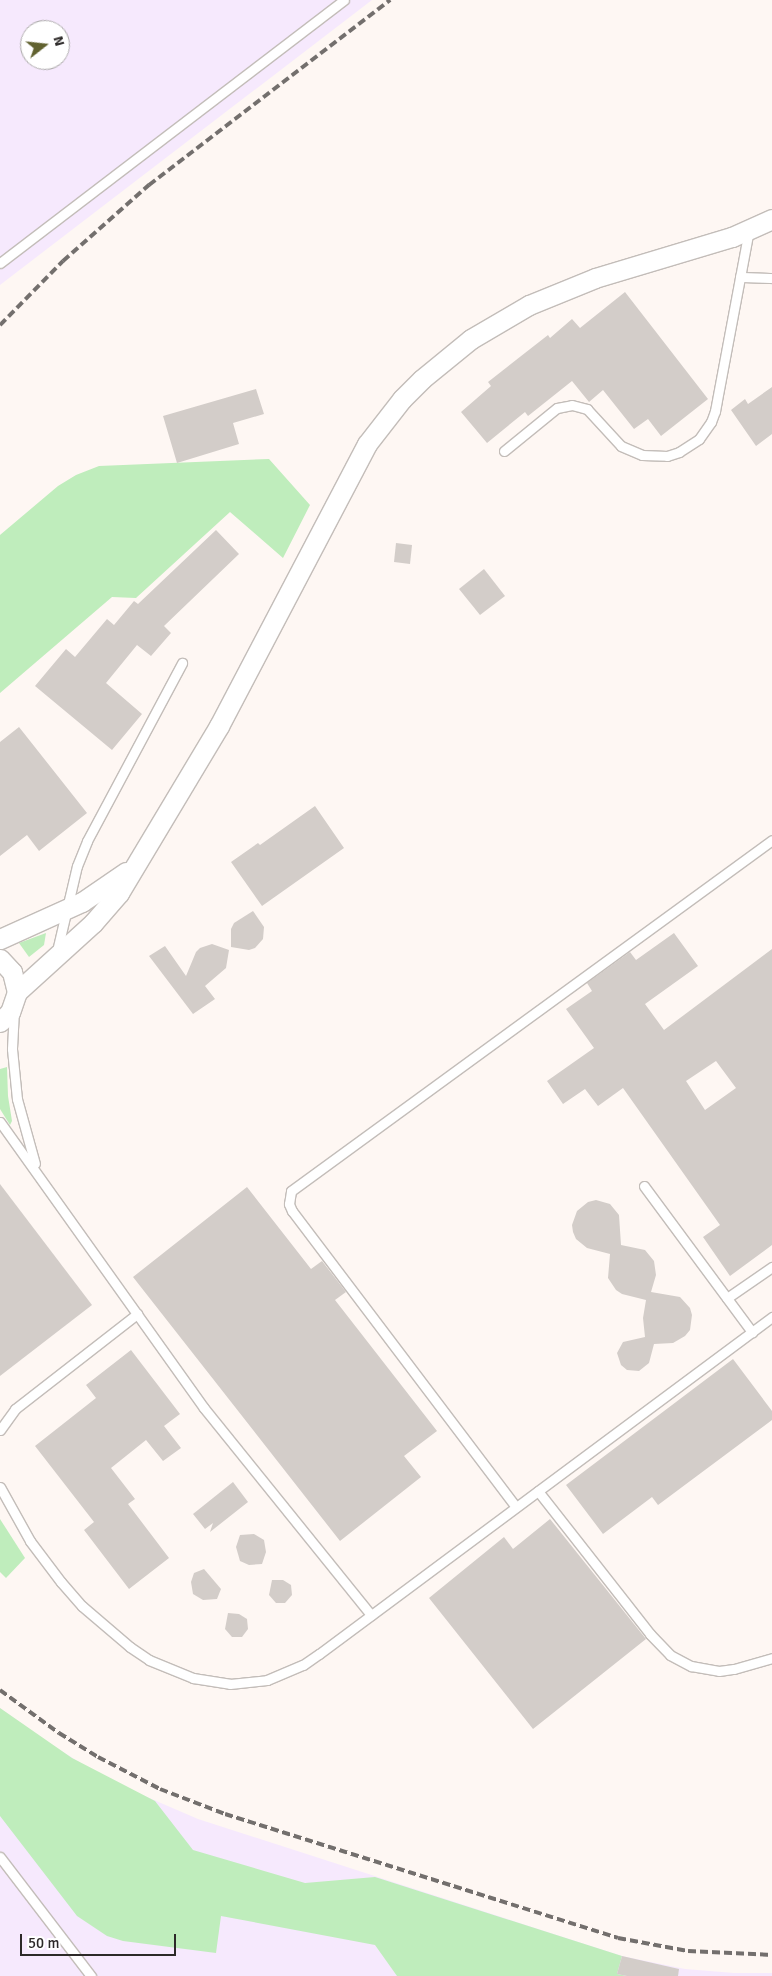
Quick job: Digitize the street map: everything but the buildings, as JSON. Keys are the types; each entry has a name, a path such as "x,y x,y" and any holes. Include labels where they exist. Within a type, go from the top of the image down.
{"street":[{"path":"0,1022 10,1012 16,998 106,908 122,887 219,726 367,444 402,399 428,373 471,339 529,305 587,281 694,250 772,219"},
{"path":"0,938 68,908 108,886 133,867"},
{"path":"0,959 12,972 16,998"}],"lane":[{"path":"0,263 344,0"},
{"path":"504,451 557,408 572,405 587,409 613,438 631,451 654,457 667,456 690,446 706,431 715,411 749,229"},
{"path":"740,277 772,278"},
{"path":"54,958 61,939 77,866 87,841 182,663"},
{"path":"516,1507 292,1211 289,1204 291,1191 772,840"},
{"path":"16,998 12,1049 17,1099 31,1153 41,1178"},
{"path":"0,1122 236,1450 371,1615"},
{"path":"644,1186 752,1332"},
{"path":"727,1298 772,1267"},
{"path":"0,1430 15,1409 137,1314"},
{"path":"0,1487 34,1548 82,1606 130,1647 171,1671 211,1682 230,1684 267,1680 303,1665 772,1317"},
{"path":"538,1491 650,1634 670,1655 691,1666 719,1671 734,1669 772,1658"},
{"path":"0,1857 91,1976"}],"shaded area":[{"path":"0,0 372,0 0,285"},
{"path":"0,1708 52,1745 92,1770 133,1791 198,1819 622,1956 685,1969 734,1973 772,1973 772,1976 0,1976"}],"green space":[{"path":"269,459 310,505 283,558 230,512 136,598 112,597 0,693 0,535 58,486 76,475 99,466"},
{"path":"46,933 44,945 29,957 19,943"},
{"path":"7,1067 8,1096 12,1121 10,1125 0,1109 0,1069"},
{"path":"0,1519 25,1558 6,1578 0,1572"},
{"path":"0,1708 72,1758 155,1801 193,1850 305,1883 375,1877 622,1956 617,1974 627,1976 397,1976 375,1945 221,1916 216,1953 123,1941 107,1936 77,1916 0,1816"}],"railway":[{"path":"0,325 63,261 149,185 390,0"},
{"path":"0,1690 59,1733 98,1757 160,1789 225,1814 618,1938 688,1951 772,1955"}]}
